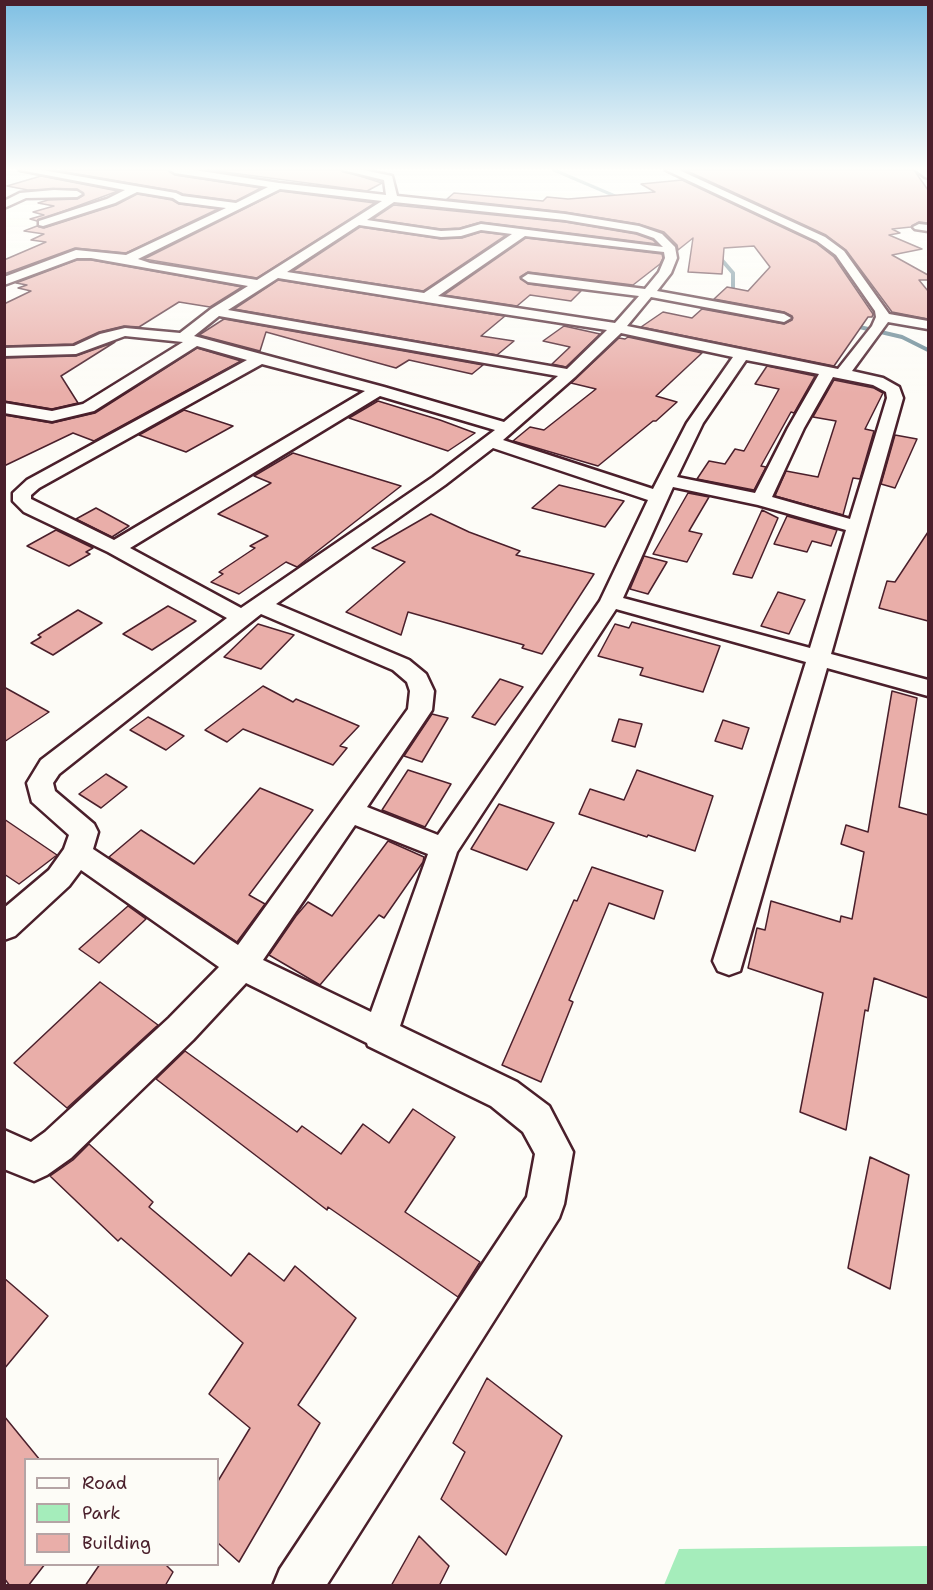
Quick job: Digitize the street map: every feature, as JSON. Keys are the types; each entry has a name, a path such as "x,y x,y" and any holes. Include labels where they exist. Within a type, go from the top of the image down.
{"street":[{"path":"128,259 158,244"},
{"path":"4,408 52,416 88,408 189,340 216,312 321,244"},
{"path":"426,298 505,244"},
{"path":"617,244 670,251"},
{"path":"4,927 59,878 78,853 84,832 42,795 40,783 50,767 251,611 439,481 499,435 570,374 618,328 665,273 671,258 670,251 665,244"},
{"path":"761,500 796,428 836,372 879,326 882,311 840,253 828,244"},
{"path":"4,281 76,254 91,254 258,284"},
{"path":"276,274 618,328 742,355 836,372 887,384 893,390 895,398 729,961"},
{"path":"528,278 648,293 784,318"},
{"path":"216,312 570,374"},
{"path":"879,326 928,325"},
{"path":"4,352 76,350 105,337 125,332 189,340 378,390 499,435 662,489 761,500 857,527"},
{"path":"380,1035 444,849 611,601 695,423 742,355"},
{"path":"4,1148 34,1162 58,1145 181,1029 242,965 351,812 420,710 422,691 418,679 401,665 251,611 31,508 22,501 22,493 33,484 259,359"},
{"path":"115,548 378,390"},
{"path":"611,601 928,688"},
{"path":"351,812 444,849"},
{"path":"78,853 242,965 380,1035 504,1094 536,1119 554,1152 545,1204 297,1586"}],"green space":[{"path":"928,1546 928,1585 664,1585 679,1549"}],"building":[{"path":"41,244 144,244 126,253 75,248 4,274 4,260"},
{"path":"174,244 310,244 257,278 144,259"},
{"path":"334,244 492,244 423,291 293,271"},
{"path":"517,244 579,244 662,254 663,258 660,264 633,285 528,272 520,277 528,284 581,291 571,301 530,295 517,306 444,295"},
{"path":"676,244 685,244 678,250"},
{"path":"692,244 818,244 834,257 873,314 872,317 868,317 834,366 641,327 663,312 692,318 702,309 784,324 792,320 792,316 784,312 714,299 727,287 748,291 770,267 754,246 724,248 722,274 688,272"},
{"path":"838,244 911,244 922,249 892,255 928,275 928,280 919,280 928,291 928,319 892,312 846,250"},
{"path":"77,260 91,260 242,287 210,307 179,302 139,327 124,326 99,332 73,344 4,346 4,304 31,291 18,288 27,285 16,283"},
{"path":"278,280 505,316 481,336 514,341 497,355 234,309"},
{"path":"224,319 483,365 472,374 409,360 396,368 266,332 260,351 199,335"},
{"path":"564,326 600,334 566,367 552,364 570,347 543,341"},
{"path":"628,337 702,353 656,396 677,402 656,421 653,421 598,466 513,441 530,427 544,430 596,389 571,383 619,338"},
{"path":"115,342 61,376 78,403 52,409 4,401 4,358 76,356"},
{"path":"197,348 241,361 94,441 73,433 4,466 4,415 52,423 95,413"},
{"path":"767,366 815,376 794,413 791,412 761,466 766,467 754,490 697,479 709,461 725,464 735,449 744,451 779,389 755,384"},
{"path":"834,380 874,388 883,393 865,429 874,431 860,479 853,478 843,515 775,496 786,471 818,477 836,421 813,417"},
{"path":"378,401 475,433 448,451 349,418"},
{"path":"184,410 233,426 186,452 139,435"},
{"path":"895,435 917,439 895,488 881,484"},
{"path":"293,453 401,486 297,567 286,562 239,594 211,582 223,574 219,572 255,548 250,546 268,536 218,514 271,483 254,476"},
{"path":"559,485 624,501 605,527 532,508"},
{"path":"688,493 709,497 689,531 702,534 687,562 653,554"},
{"path":"96,508 129,526 112,537 76,519"},
{"path":"762,510 778,518 752,578 733,574"},
{"path":"431,514 469,532 520,551 516,555 594,574 542,654 522,648 524,645 408,612 401,635 346,612 405,562 372,548"},
{"path":"787,516 837,530 831,546 812,541 807,552 774,544"},
{"path":"56,530 93,548 86,552 90,554 69,566 27,546"},
{"path":"928,532 928,621 879,608 887,581 895,582"},
{"path":"644,556 667,562 648,594 630,589"},
{"path":"778,592 805,600 789,634 761,626"},
{"path":"168,606 196,621 152,650 123,634"},
{"path":"78,610 102,623 53,655 31,643 41,637 38,635"},
{"path":"632,622 720,646 703,692 640,675 643,668 598,656 615,624 629,628"},
{"path":"258,624 294,635 261,669 224,657"},
{"path":"500,679 523,687 495,725 472,717"},
{"path":"263,686 293,702 296,699 359,726 340,746 347,748 333,765 243,729 227,742 205,730"},
{"path":"4,687 49,712 4,742"},
{"path":"892,691 917,698 899,807 928,815 928,998 874,978 868,1011 865,1010 846,1130 800,1112 823,993 748,968 757,928 765,930 771,901 840,922 841,916 852,919 864,852 841,844 846,825 868,832"},
{"path":"432,714 448,718 422,762 404,756"},
{"path":"148,717 184,736 166,750 130,730"},
{"path":"619,719 642,724 635,747 612,741"},
{"path":"723,720 749,728 742,749 715,741"},
{"path":"408,770 451,784 425,827 382,810"},
{"path":"637,770 713,796 695,851 579,814 590,789 624,800"},
{"path":"106,774 127,787 101,808 79,794"},
{"path":"260,788 313,810 249,895 265,904 237,942 109,857 141,830 194,864"},
{"path":"499,804 554,823 527,870 471,849"},
{"path":"4,819 57,855 19,884 4,874"},
{"path":"388,841 424,857 423,862 384,918 379,915 320,985 269,955 308,902 332,916"},
{"path":"592,867 663,891 654,919 609,903 569,1000 573,1002 541,1082 502,1065 574,900 577,901"},
{"path":"128,906 146,919 99,963 79,949"},
{"path":"100,982 158,1025 67,1108 14,1063"},
{"path":"185,1051 297,1132 302,1126 341,1154 363,1124 389,1143 413,1109 455,1137 405,1212 480,1262 458,1297 328,1207 327,1210 156,1079"},
{"path":"89,1144 153,1202 149,1207 231,1276 249,1253 284,1281 295,1266 356,1318 298,1405 320,1423 239,1562 219,1544 219,1479 250,1428 209,1394 243,1343 121,1238 118,1241 50,1176 73,1160"},
{"path":"870,1157 909,1175 890,1289 848,1268"},
{"path":"4,1278 48,1316 4,1369"},
{"path":"487,1378 562,1436 506,1555 441,1499 465,1452 453,1443"},
{"path":"4,1416 38,1458 24,1458 24,1566 43,1566 28,1586 10,1586 4,1578"},
{"path":"419,1536 449,1566 439,1586 391,1586"},
{"path":"99,1566 167,1566 173,1572 165,1586 85,1586"}],"waterway":[{"path":"717,254 722,260"},
{"path":"721,259 733,273 733,291 737,300 750,306 795,316"},
{"path":"851,325 902,337 928,350"}]}
